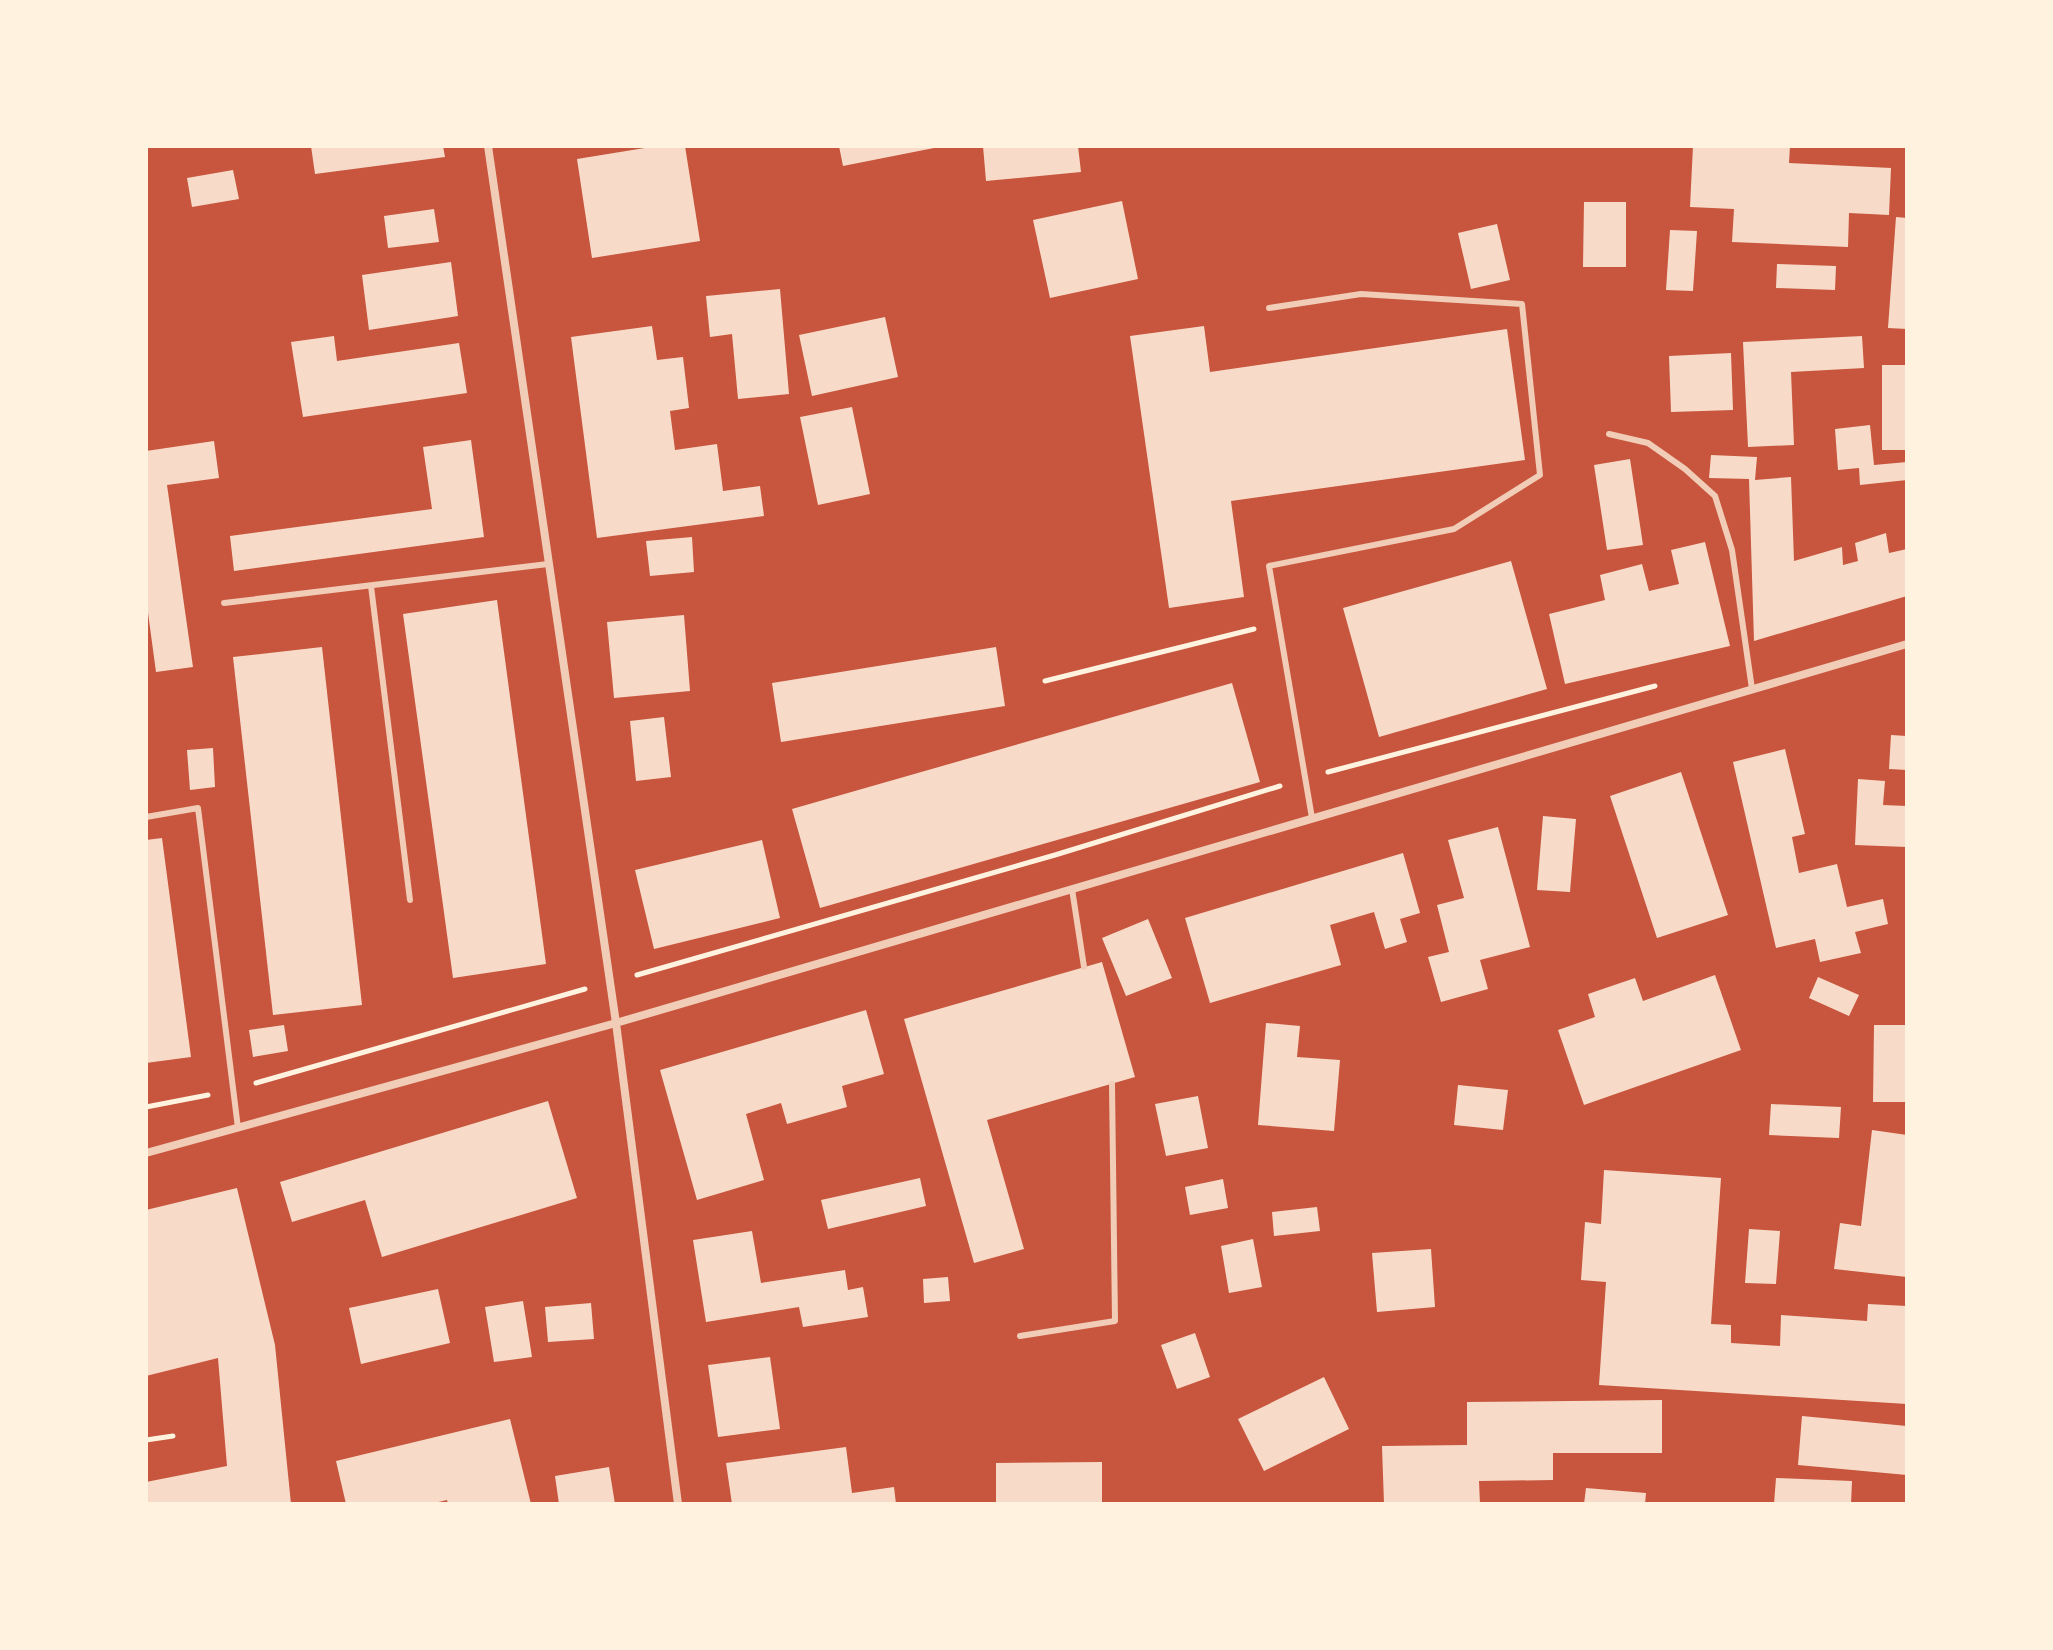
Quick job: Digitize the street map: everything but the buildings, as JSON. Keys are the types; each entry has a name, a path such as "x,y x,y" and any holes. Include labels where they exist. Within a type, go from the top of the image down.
{"street":[{"path":"488,146 616,1023 678,1504"},
{"path":"146,1153 616,1023 1907,644"}],"lane":[{"path":"1269,308 1361,294 1522,304 1540,475 1454,529 1269,566 1312,818"},
{"path":"1609,434 1648,443 1685,469 1715,496 1732,550 1752,689"},
{"path":"224,603 548,564"},
{"path":"371,586 410,900"},
{"path":"146,817 198,808 238,1128"},
{"path":"1072,889 1084,967"},
{"path":"1020,1336 1115,1321 1112,1084"}],"path":[{"path":"1045,681 1278,623"},
{"path":"146,1107 233,1090 1055,855 1364,761 1656,685"},
{"path":"146,1440 173,1436"}]}
